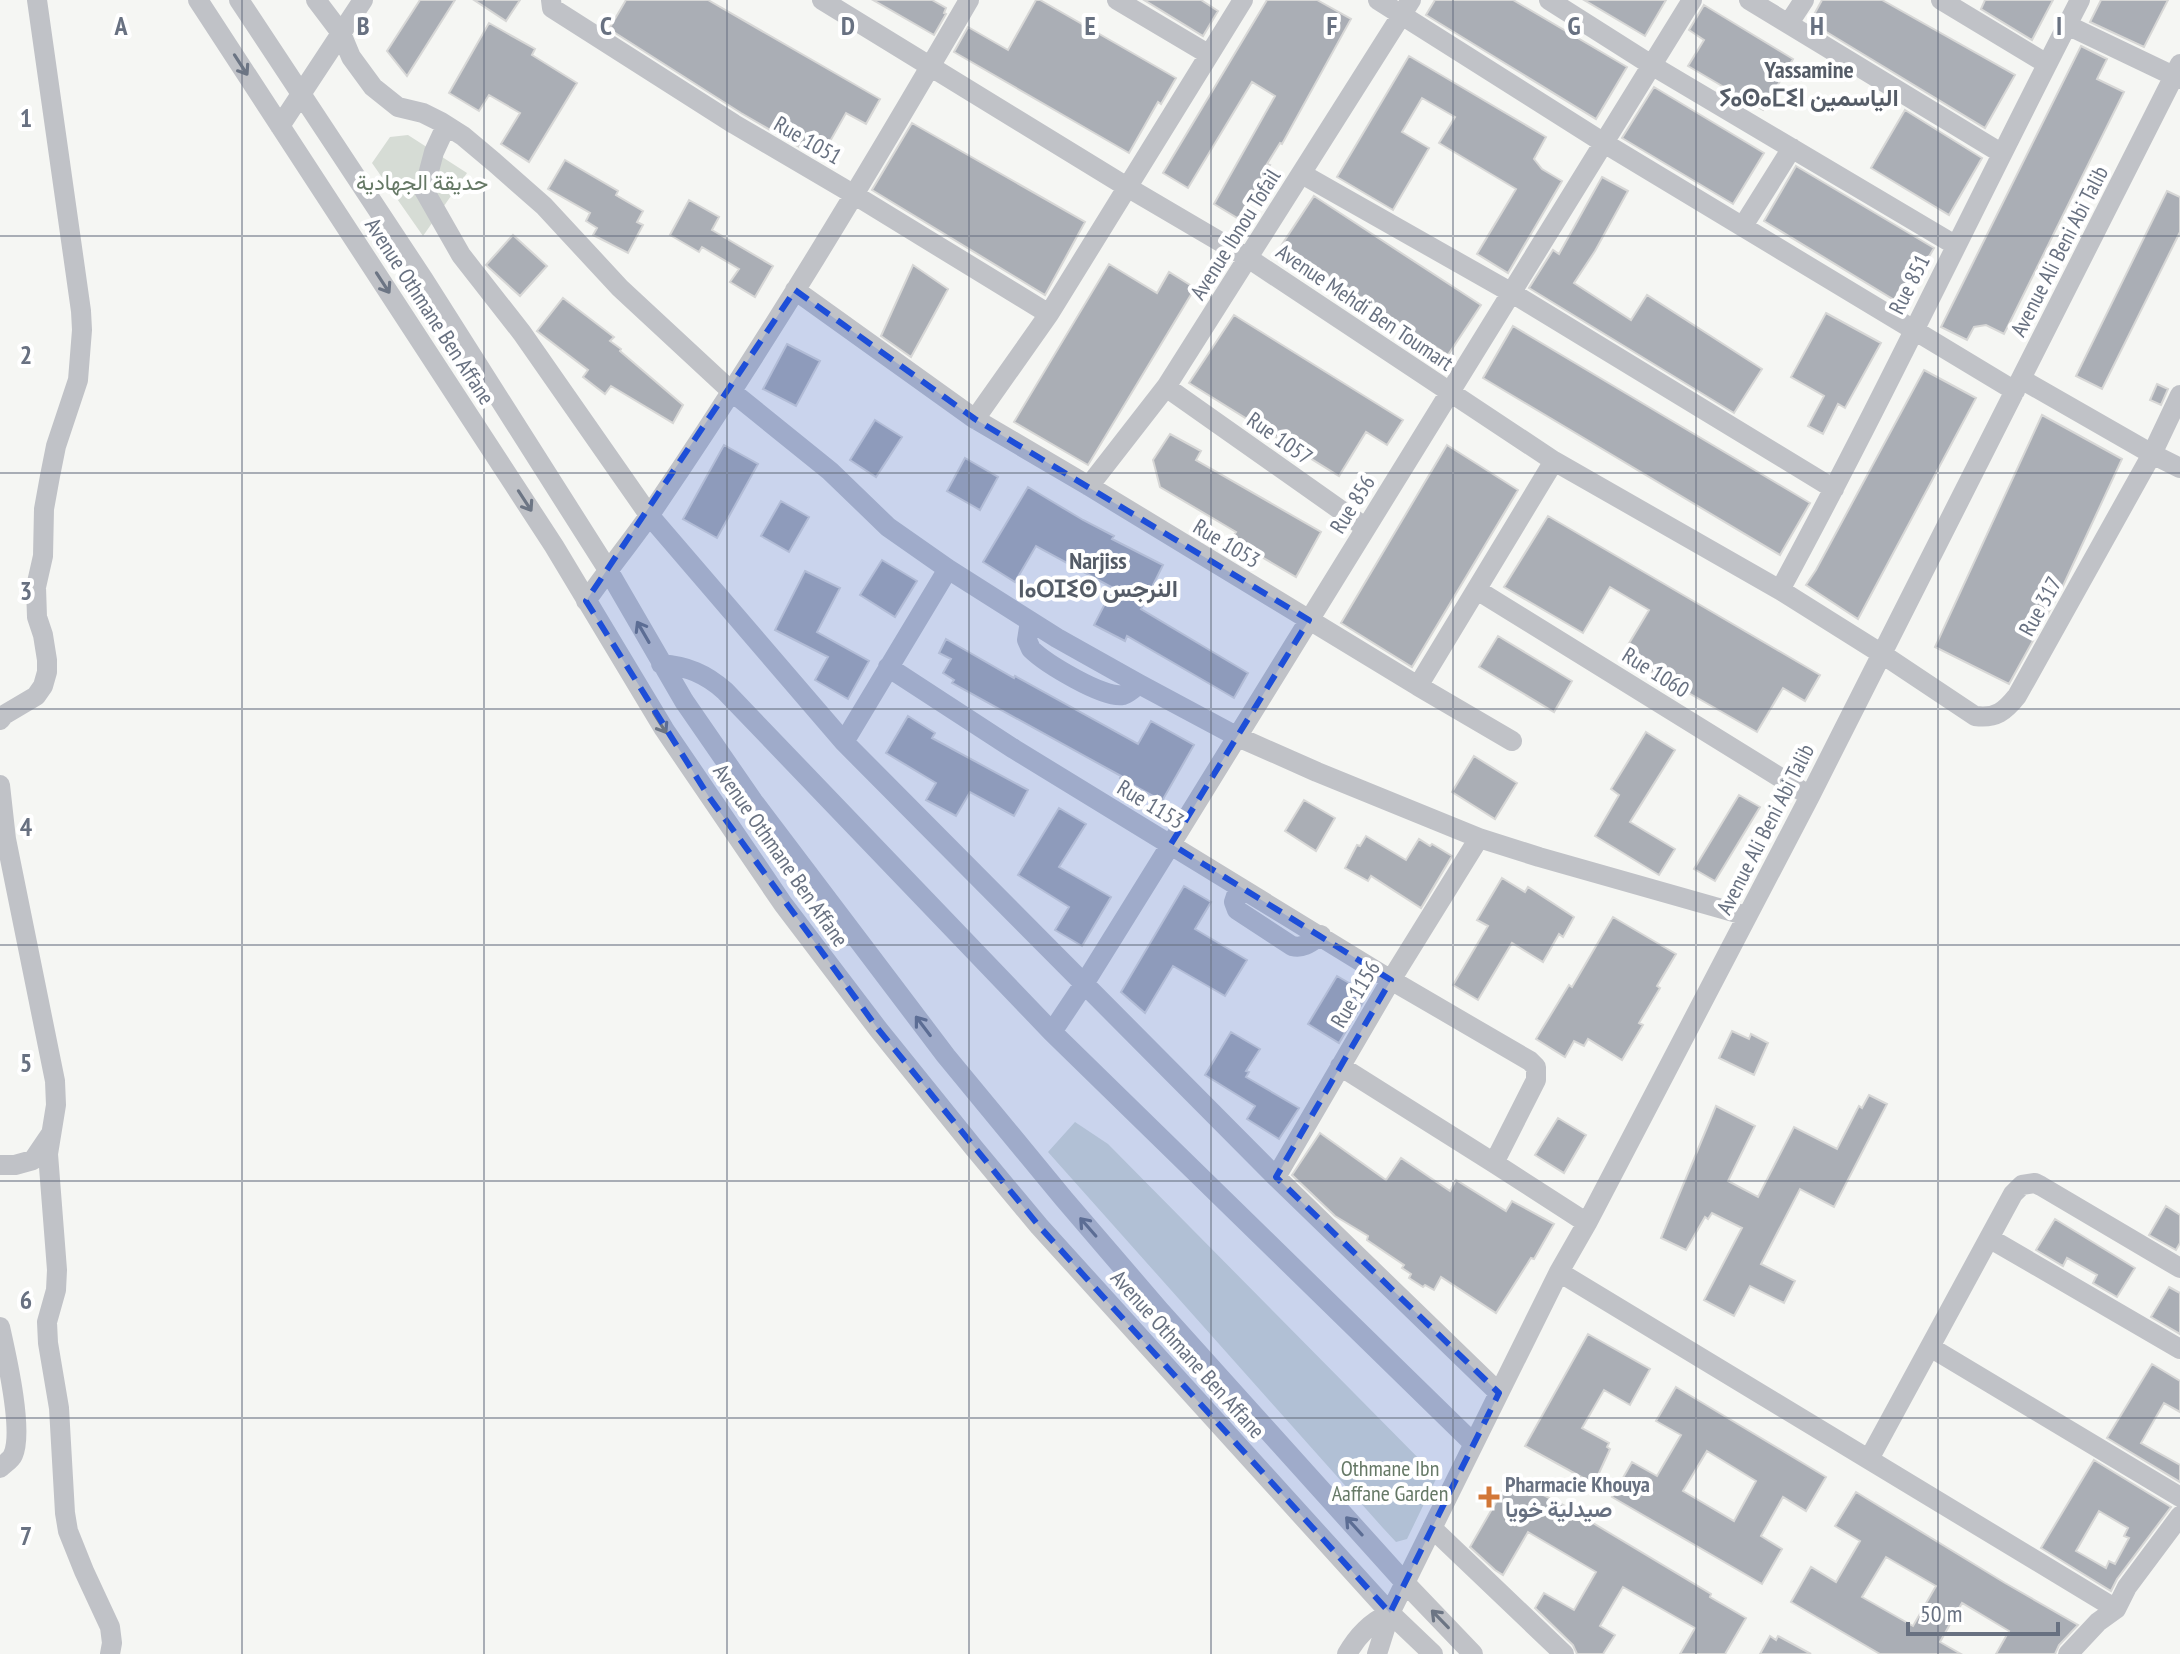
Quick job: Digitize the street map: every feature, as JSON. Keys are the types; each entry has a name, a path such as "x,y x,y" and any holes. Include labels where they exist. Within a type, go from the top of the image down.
{"street":[{"path":"0,720 36,696 47,672 36,606 36,587 44,545 44,509 56,446 78,380 81,351 81,311 37,0"},
{"name":"Avenue Othmane Ben Affane","path":"198,0 554,546 664,729 783,904 878,1029 1039,1226 1390,1613 1433,1654"},
{"name":"Avenue Othmane Ben Affane","path":"239,0 424,280 608,570 684,701 753,801 946,1056 1064,1199 1161,1312 1473,1654"},
{"path":"316,0 341,33 351,57 373,87 398,107 423,113 446,126 494,162 544,206 620,288 731,391 830,471 888,527 948,569 1139,684 1238,737 1353,788 1479,838 1747,916"},
{"path":"280,126 363,0"},
{"name":"Rue 1051","path":"551,0 552,8 557,13 1049,314"},
{"name":"Avenue Mehdi Ben Toumart","path":"822,0 1248,258 1554,461 1780,590 1882,654"},
{"path":"586,601 649,515 731,391 969,0"},
{"path":"1117,0 1208,54"},
{"path":"975,419 1049,314 1243,0"},
{"path":"1378,0 1407,7 1604,143 1912,331 2180,468"},
{"path":"1549,0 1653,66 1955,245"},
{"name":"Rue 856","path":"1052,1032 1238,737 1692,0"},
{"path":"1749,0 2001,153"},
{"path":"1789,23 1804,0"},
{"name":"Rue 851","path":"1780,590 2080,0"},
{"path":"1955,4 2047,64"},
{"name":"Avenue Ibnou Tofail","path":"1089,486 1166,387 1407,7"},
{"path":"2067,25 2178,73"},
{"name":"Avenue Ali Beni Abi Talib","path":"1390,1613 1559,1272 1810,796 2178,73"},
{"path":"446,126 434,152 424,190 461,255 555,378 649,515 844,742 1276,1177 1499,1393"},
{"path":"1743,226 1792,148"},
{"path":"1302,174 1512,293 1834,489"},
{"name":"Rue 1053","path":"795,290 975,419 1512,741"},
{"name":"Rue 1057","path":"1166,387 1366,528"},
{"name":"Rue 317","path":"1882,654 1975,716 1997,716 2017,696 2152,454 2180,395"},
{"path":"1418,686 1554,461"},
{"path":"844,742 948,569"},
{"name":"Rue 1060","path":"1477,590 1810,796"},
{"path":"661,664 702,674 725,691 1052,1032 1473,1443"},
{"name":"Rue 1153","path":"888,667 1014,749 1391,980 1530,1061 1536,1067 1536,1080 1494,1163"},
{"path":"0,785 6,839 55,1081 56,1105 48,1154 57,1270 56,1290 47,1322 59,1408 65,1513 68,1531 110,1627 110,1654"},
{"name":"Rue 1156","path":"1276,1177 1391,980 1479,838"},
{"path":"1340,1066 1587,1223"},
{"path":"0,1165 33,1160 52,1133"},
{"path":"1869,1459 1989,1238 2022,1185 2035,1183 2180,1268"},
{"path":"1989,1238 2180,1349"},
{"path":"1559,1272 2116,1609"},
{"path":"0,1327 16,1433 14,1454 0,1468"},
{"path":"1930,1347 2180,1497"},
{"path":"2068,1654 2098,1622 2116,1609 2127,1587 2180,1516"},
{"path":"1432,1528 1564,1654"},
{"path":"1347,1654 1370,1625 1390,1613"},
{"path":"1377,1654 1390,1613"}],"highlighted area":[{"path":"795,290 975,419 1309,620 1171,844 1391,980 1276,1177 1499,1393 1390,1613 1039,1226 878,1029 709,797 586,601"}],"green space":[{"name":"حديقة الجهادية","path":"408,135 467,173 423,236 372,163 390,137"},
{"name":"Othmane Ibn Aaffane Garden","path":"1075,1122 1108,1144 1437,1477 1407,1539 1396,1542 1383,1528 1048,1152"}],"building":[{"path":"420,0 455,0 407,76 387,51"},
{"path":"474,0 520,0 506,21"},
{"path":"626,0 708,0 880,99 866,124 846,113 820,159 609,29"},
{"path":"873,0 932,0 946,8 946,14 934,35"},
{"path":"1036,0 1176,78 1161,104 1158,102 1129,153 954,52 968,27 1008,50"},
{"path":"1144,0 1201,0 1218,11 1203,36"},
{"path":"1267,0 1317,0 1351,19 1282,144 1267,164 1270,165 1239,219 1214,204 1275,96 1252,82 1188,188 1163,173"},
{"path":"1435,0 1513,0 1627,67 1596,119 1426,15"},
{"path":"1584,0 1666,0 1645,36"},
{"path":"1822,0 1882,0 2015,75 1985,128 1810,22"},
{"path":"1985,0 2053,0 2032,40 1981,9"},
{"path":"2101,0 2168,0 2144,47 2090,22"},
{"path":"1704,5 1793,59 1763,110 1688,66 1704,40 1689,30"},
{"path":"489,23 535,49 532,55 577,83 529,162 501,144 520,113 489,95 479,111 449,93"},
{"path":"2081,46 2107,59 2097,79 2124,92 2004,334 1986,325 1974,327 1967,340 1941,327"},
{"path":"1409,56 1546,137 1534,159 1542,169 1562,181 1508,273 1477,254 1516,189 1439,143 1455,117 1422,98 1402,132 1429,148 1393,210 1337,177"},
{"path":"1654,87 1764,153 1733,204 1622,138"},
{"path":"1905,110 1982,158 1949,215 1871,168"},
{"path":"912,123 1085,222 1045,295 872,190"},
{"path":"565,160 618,191 616,195 643,211 637,222 643,225 628,253 593,235 597,228 586,221 590,213 548,189"},
{"path":"1796,166 1934,248 1901,304 1764,221"},
{"path":"1602,177 1628,191 1574,283 1631,320 1647,295 1762,369 1734,413 1529,288 1553,250 1559,254"},
{"path":"2167,191 2180,197 2180,232 2102,389 2076,376"},
{"path":"1314,196 1481,305 1448,355 1281,246"},
{"path":"689,200 719,217 712,230 773,266 755,297 730,282 739,269 702,247 699,252 670,235"},
{"path":"513,235 547,266 520,296 486,265"},
{"path":"1109,264 1157,293 1169,272 1195,288 1088,465 1014,422"},
{"path":"913,265 948,289 911,357 881,336"},
{"path":"563,298 614,337 610,341 620,351 683,405 673,423 611,386 605,394 583,377 588,370 537,331"},
{"path":"1826,313 1881,343 1845,408 1838,404 1823,434 1808,426 1824,396 1791,377"},
{"path":"1234,315 1403,420 1387,445 1366,432 1339,476 1189,383"},
{"path":"1513,326 1810,503 1780,555 1483,378"},
{"path":"787,344 820,361 796,406 763,389"},
{"path":"1924,370 1976,398 1858,619 1806,585"},
{"path":"2157,384 2168,389 2161,405 2150,400"},
{"path":"2042,415 2122,459 2062,588 2009,684 1935,647"},
{"path":"875,420 902,437 876,477 850,460"},
{"path":"1170,434 1201,451 1196,460 1321,532 1296,577 1231,539 1236,532 1160,487 1153,460"},
{"path":"724,445 758,464 717,538 683,519"},
{"path":"1447,445 1518,490 1412,667 1341,623"},
{"path":"965,458 998,477 980,510 947,491"},
{"path":"1028,487 1114,536 1112,539 1163,565 1141,609 1248,673 1234,698 1127,636 1125,641 1094,625 1113,588 1036,546 1015,582 983,562"},
{"path":"781,501 809,517 789,552 761,536"},
{"path":"1548,516 1820,675 1805,701 1783,688 1757,732 1622,655 1649,610 1610,587 1583,633 1504,587"},
{"path":"882,560 917,581 895,617 860,595"},
{"path":"805,571 840,588 817,632 869,661 848,699 815,680 828,657 775,630"},
{"path":"1498,636 1572,681 1554,712 1479,667"},
{"path":"946,639 1138,744 1151,721 1194,745 1162,801 952,683 954,680 943,673 951,659 939,653"},
{"path":"908,716 935,733 932,738 1028,790 1014,816 970,792 956,816 926,800 936,783 886,753"},
{"path":"1646,732 1675,750 1630,822 1675,849 1659,875 1595,836 1619,795 1611,789"},
{"path":"1474,756 1517,783 1495,819 1452,792"},
{"path":"1739,795 1760,807 1715,881 1694,869"},
{"path":"1304,800 1335,818 1316,851 1285,831"},
{"path":"1059,808 1086,824 1059,867 1111,897 1082,946 1055,930 1069,907 1018,875"},
{"path":"1366,836 1406,860 1419,839 1452,856 1421,908 1371,876 1368,881 1345,868 1357,845 1360,846"},
{"path":"1502,878 1525,892 1528,887 1574,917 1563,937 1559,934 1543,962 1512,943 1478,1000 1453,985 1488,926 1477,920"},
{"path":"1184,886 1211,902 1195,929 1247,960 1225,996 1173,966 1145,1013 1121,992"},
{"path":"1613,917 1676,954 1639,1023 1643,1025 1622,1060 1588,1039 1584,1046 1574,1041 1565,1057 1536,1039 1569,985 1572,987"},
{"path":"1337,976 1368,994 1339,1043 1308,1024"},
{"path":"1732,1031 1749,1039 1751,1034 1768,1043 1754,1075 1719,1058"},
{"path":"1231,1032 1260,1049 1246,1071 1249,1072 1246,1077 1299,1108 1279,1139 1247,1119 1255,1106 1205,1075"},
{"path":"1869,1095 1887,1104 1834,1207 1800,1189 1761,1264 1795,1281 1784,1303 1750,1286 1734,1316 1704,1300 1742,1228 1712,1213 1708,1219 1705,1217 1686,1250 1661,1238 1716,1106 1755,1126 1728,1181 1758,1197 1794,1127 1837,1149 1859,1106 1862,1108"},
{"path":"1558,1118 1586,1135 1564,1173 1535,1155"},
{"path":"1320,1133 1386,1180 1401,1158 1450,1191 1456,1180 1506,1211 1512,1201 1554,1224 1496,1313 1441,1277 1434,1290 1409,1278 1411,1274 1402,1268 1404,1265 1367,1240 1368,1236 1335,1216 1292,1175"},
{"path":"2166,1206 2180,1215 2180,1243 2176,1250 2149,1235"},
{"path":"2055,1219 2135,1268 2117,1297 2093,1283 2097,1275 2067,1258 2063,1266 2036,1250"},
{"path":"2169,1287 2180,1293 2180,1334 2151,1317"},
{"path":"1588,1334 1650,1369 1630,1405 1604,1390 1582,1428 1609,1443 1607,1447 1610,1449 1594,1484 1525,1446"},
{"path":"2152,1364 2180,1381 2180,1412 2164,1403 2141,1443 2180,1465 2180,1482 2107,1438"},
{"path":"1676,1387 1826,1477 1806,1511 1783,1497 1761,1536 1782,1549 1762,1584 1612,1497 1632,1462 1657,1476 1681,1435 1656,1421","holes":["1707,1451 1756,1481 1734,1521 1683,1491"]},
{"path":"2094,1460 2171,1507 2111,1591 2041,1548","holes":["2099,1511 2128,1528 2124,1536 2129,1538 2115,1564 2109,1561 2106,1568 2076,1551"]},
{"path":"1510,1478 1563,1505 1746,1618 1725,1654 1680,1654 1695,1628 1623,1587 1600,1626 1615,1635 1603,1654 1577,1654 1573,1645 1535,1608 1544,1593 1574,1610 1596,1572 1528,1532 1503,1575 1470,1547"},
{"path":"1856,1492 2078,1625 2059,1645 2055,1654 1996,1654 2009,1631 1962,1603 1940,1642 1961,1654 1880,1654 1791,1602 1811,1567 1836,1582 1860,1541 1835,1526","holes":["1886,1557 1936,1586 1913,1626 1862,1597"]},
{"path":"1770,1636 1776,1640 1778,1636 1811,1654 1760,1654"}],"place":[{"name":"Pharmacie Khouya صيدلية خويا","path":"1489,1497"}],"district":[{"name":"Yassamine ⵢⴰⵙⴰⵎⵉⵏ الياسمين","path":"1809,83"},
{"name":"Narjiss ⵏⴰⵔⵊⵉⵙ النرجس","path":"1098,574"}]}
